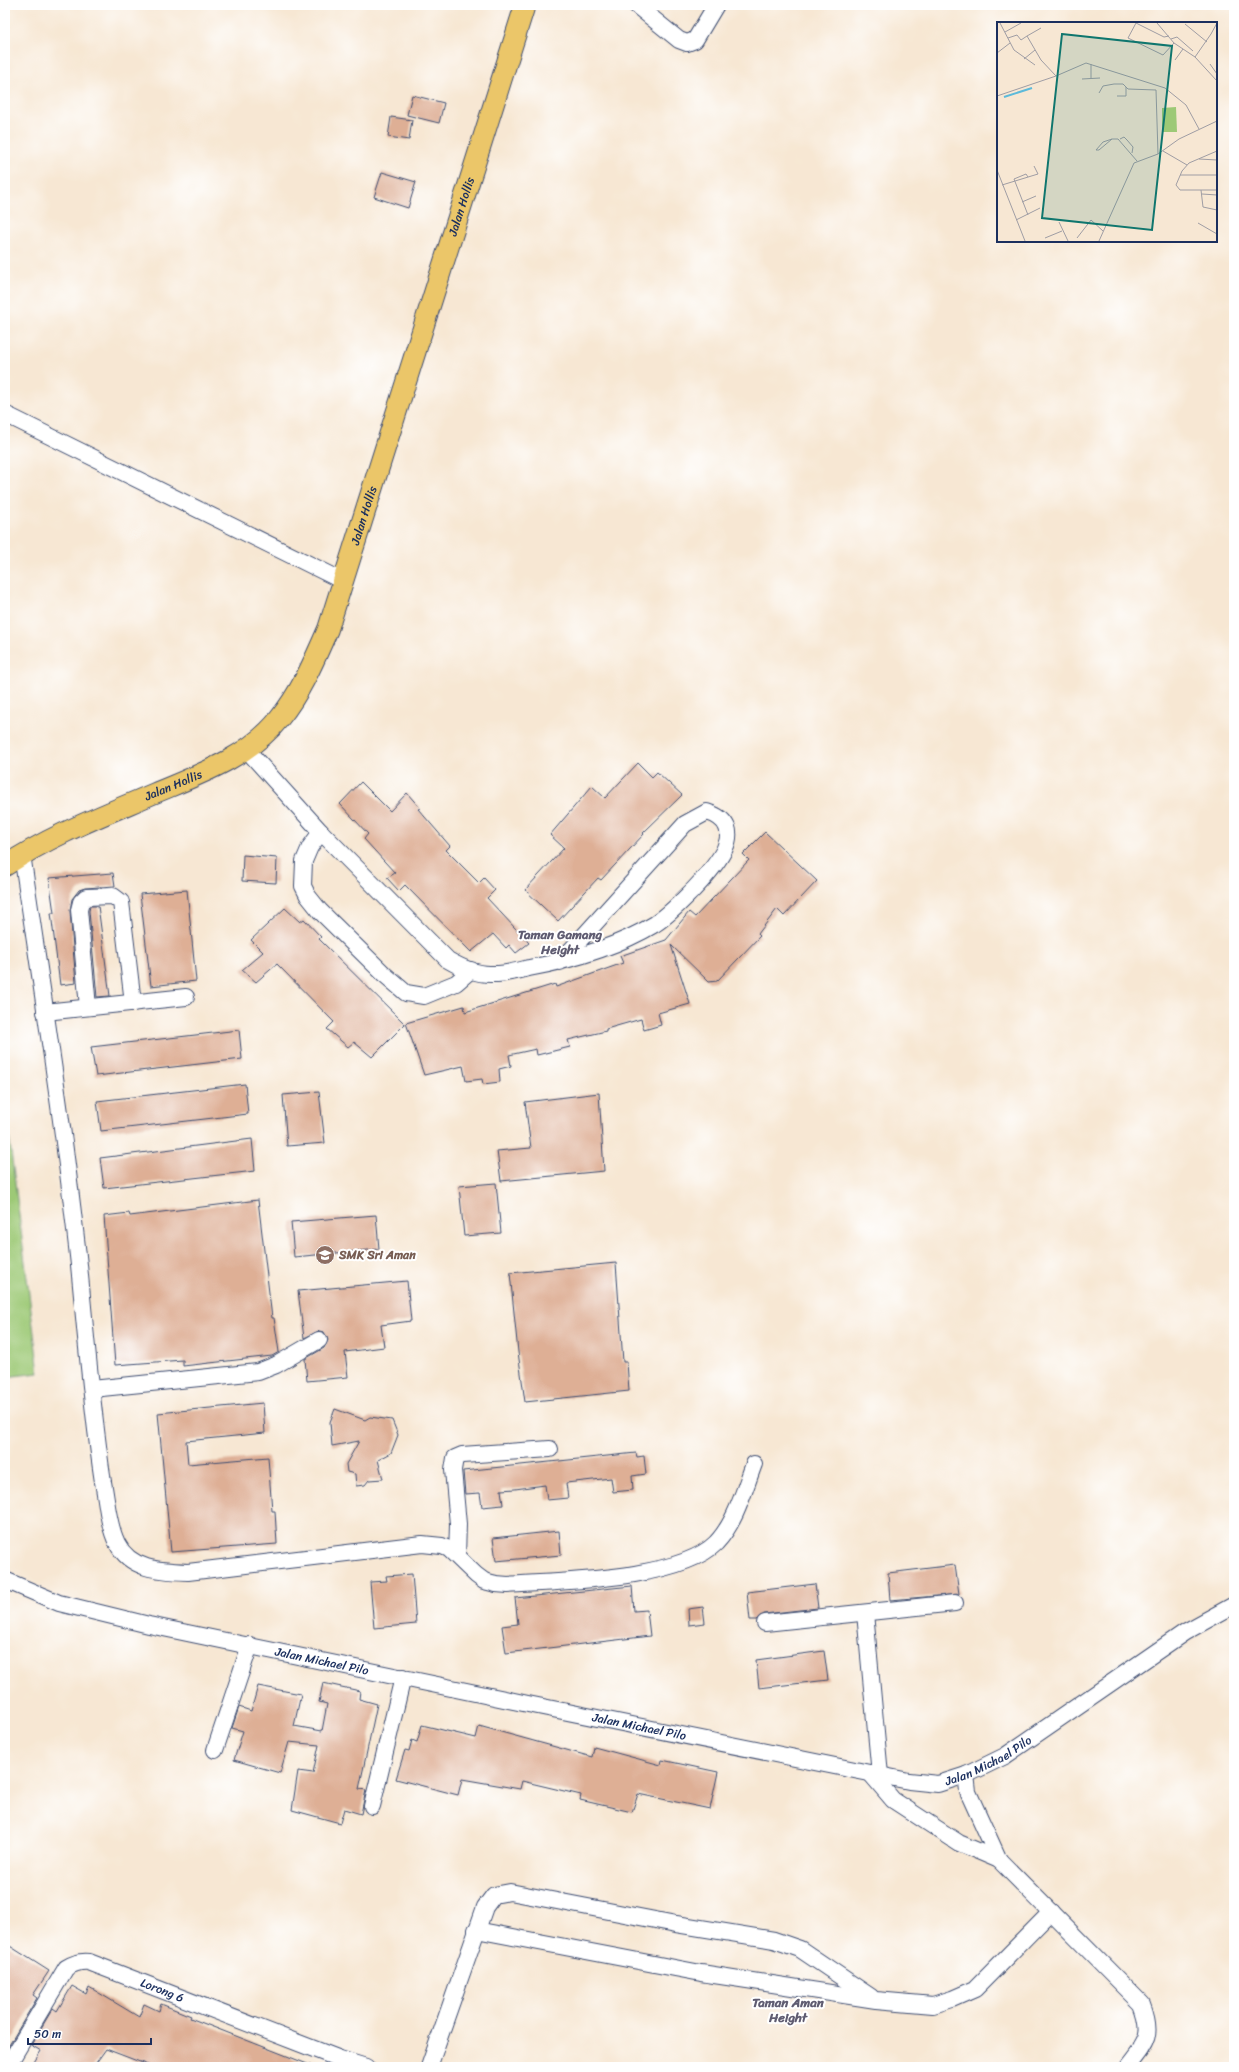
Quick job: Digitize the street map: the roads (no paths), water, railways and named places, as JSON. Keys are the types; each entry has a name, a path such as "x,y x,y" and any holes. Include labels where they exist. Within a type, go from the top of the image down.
{"main road":[{"name":"Jalan Hollis","path":"5,866 22,854 112,811 201,773 246,749 278,720 303,685 328,629 525,5"}],"street":[{"path":"636,5 679,40 687,43 695,40 716,5"},
{"path":"5,414 343,581"},
{"path":"246,749 321,832 448,960 460,968 490,974 560,962 600,949 656,924 676,907 717,865 728,840 728,830 724,822 717,815 707,812 685,824 560,962"},
{"path":"321,832 310,847 304,861 303,886 308,896 320,911 384,974 406,993 424,996 456,984 471,970"},
{"path":"22,854 73,1209 101,1466 110,1524 116,1542 126,1557 142,1567 162,1571 188,1572 422,1544 442,1546 449,1549 484,1581 508,1585 602,1578 672,1567 696,1557 715,1543 727,1527 737,1507 754,1464"},
{"path":"88,1007 79,910 81,902 86,898 112,896 121,902 133,1003"},
{"path":"45,1012 186,996"},
{"path":"92,1389 258,1372 276,1365 319,1340"},
{"path":"457,1556 458,1524 453,1470 455,1458 462,1454 550,1449"},
{"name":"Jalan Michael Pilo","path":"5,1580 60,1603 149,1625 909,1781 938,1784 966,1775 1005,1756 1185,1632 1234,1605"},
{"path":"765,1623 955,1603"},
{"path":"865,1613 875,1774 893,1800 959,1843 999,1860"},
{"path":"216,1750 250,1645"},
{"path":"372,1806 403,1677"},
{"path":"966,1775 968,1792 999,1860 1142,2004 1148,2019 1148,2035 1140,2050 1127,2067"},
{"path":"429,2067 485,1907 494,1895 510,1892 676,1924 774,1940 800,1949 876,2000"},
{"path":"476,1930 701,1973 876,2000 933,2005 952,2000 975,1989 1050,1912"},
{"name":"Lorong 6","path":"6,2067 66,1968 73,1963 89,1962 340,2059 366,2067"}],"place":[{"name":"SMK Sri Aman","path":"325,1255"}],"district":[{"name":"Taman Gamang Height","path":"560,942"},
{"name":"Taman Aman Height","path":"788,2010"}]}
